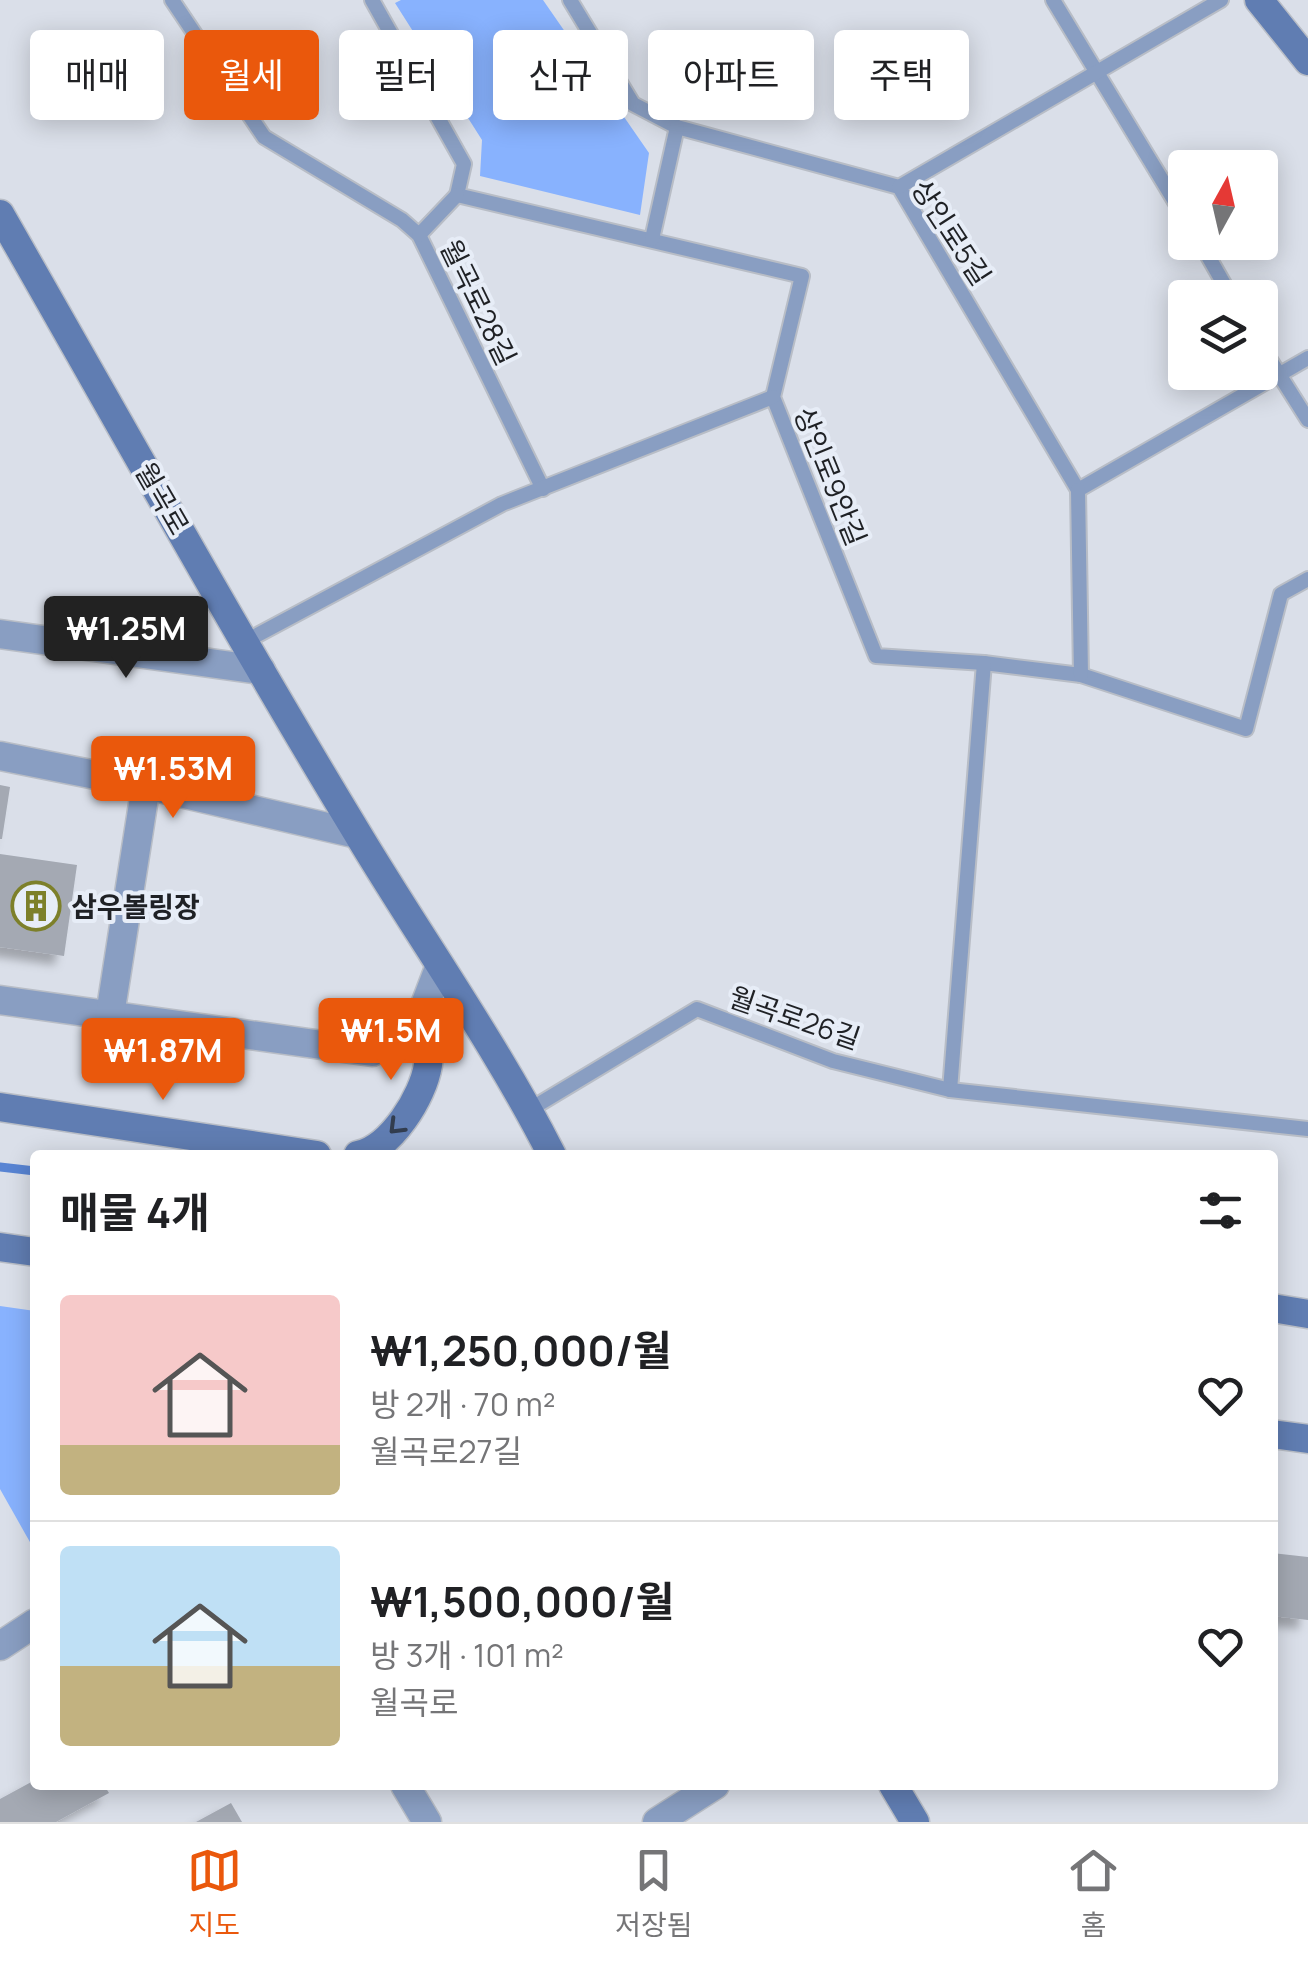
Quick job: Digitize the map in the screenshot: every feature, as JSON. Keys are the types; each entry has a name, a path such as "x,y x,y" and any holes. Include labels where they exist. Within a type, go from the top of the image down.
{"main road":[{"path":"1259,0 1308,60"},
{"name":"월곡로","path":"0,214 260,670 529,1110 549,1150"},
{"path":"372,1150 412,1112 429,1063 420,1018"},
{"path":"0,1108 283,1150"},
{"path":"0,1246 30,1251"},
{"path":"1278,1309 1308,1314"},
{"path":"1278,1435 1308,1438"},
{"path":"897,1790 916,1822"}],"street":[{"path":"0,634 260,670"},
{"path":"0,756 358,834"},
{"path":"110,1015 146,785"},
{"path":"0,1000 372,1052 420,1018 439,968"},
{"path":"0,1646 30,1626"},
{"path":"408,1790 427,1822"},
{"path":"657,1822 707,1790"}],"lane":[{"name":"월곡로28길","path":"172,0 264,138 402,220 419,235 543,488"},
{"path":"372,0 464,164 457,195 419,235"},
{"name":"상인로5길","path":"570,0 633,104 677,127 900,187 1078,490 1081,676"},
{"path":"1053,0 1168,190"},
{"path":"900,187 1222,0"},
{"path":"652,239 677,127"},
{"name":"상인로9안길","path":"457,195 802,276 772,397 876,656 984,663 1081,676 1246,730 1281,594 1308,579"},
{"path":"1078,490 1308,358"},
{"path":"1279,376 1308,420"},
{"path":"246,642 502,504 772,397"},
{"path":"950,1090 984,663"},
{"name":"월곡로26길","path":"529,1110 697,1009 833,1061 950,1090 1308,1129"}],"shaded area":[{"path":"543,0 564,30 493,30 493,120 626,120 649,153 640,215 480,176 482,140 469,120 473,120 473,30 412,30 395,3"},
{"path":"0,1306 30,1310 30,1542 0,1489"}],"building":[{"path":"0,785 10,787 2,839 0,839"},
{"name":"삼우볼링장","path":"0,854 77,865 64,956 0,947"},
{"path":"1278,1554 1308,1557 1308,1620 1278,1617"},
{"path":"30,1783 30,1790 109,1793 56,1822 0,1822 0,1799"},
{"path":"231,1803 242,1822 196,1822"}],"waterway":[{"path":"0,1167 30,1170"}],"place":[{"name":"삼우볼링장","path":"36,906"}]}
